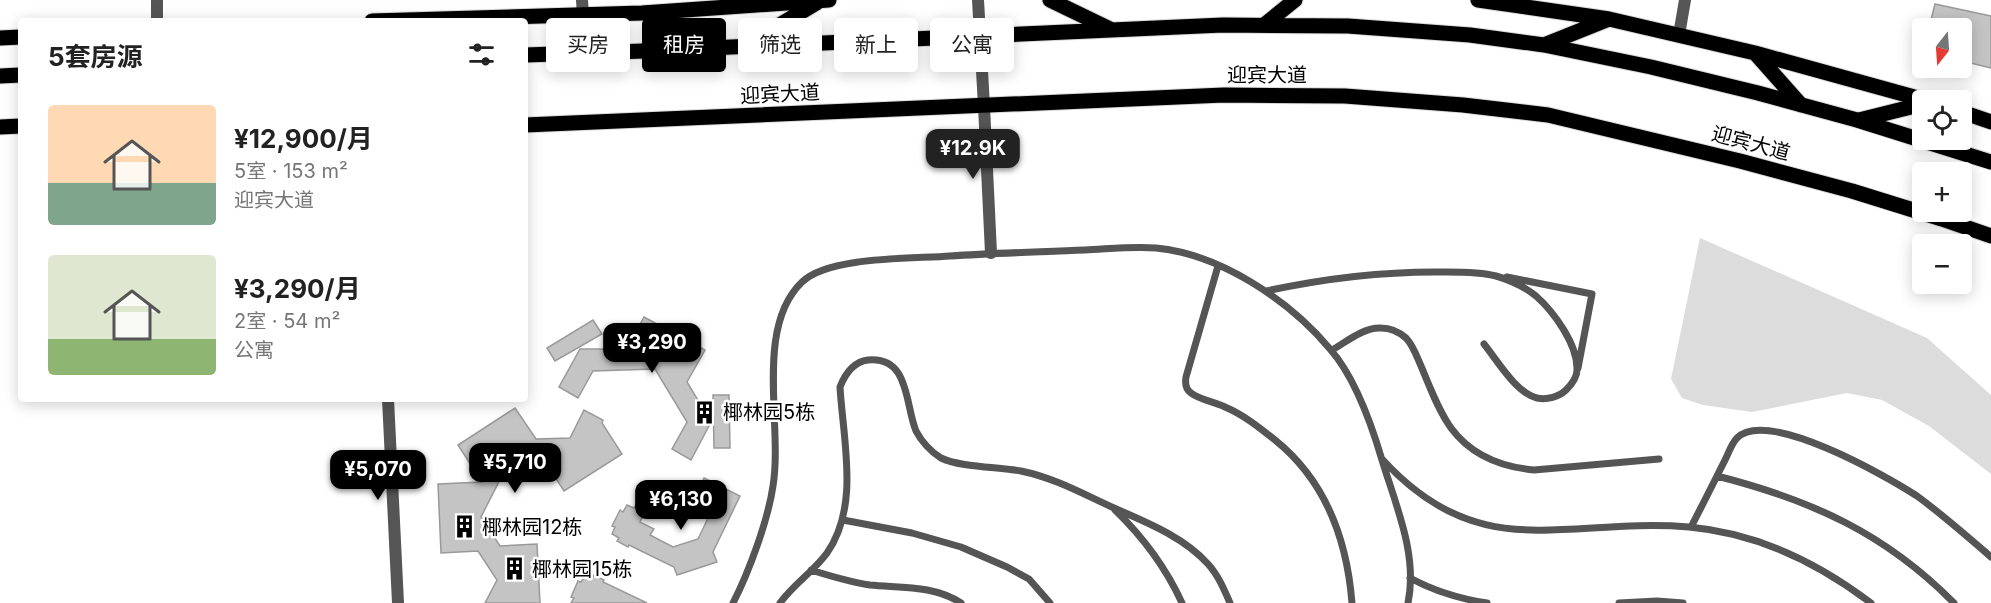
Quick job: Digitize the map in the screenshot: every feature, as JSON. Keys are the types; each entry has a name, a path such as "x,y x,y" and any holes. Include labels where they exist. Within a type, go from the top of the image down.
{"main road":[{"path":"417,18 583,7 642,13 829,0"},
{"path":"1050,0 1112,30"},
{"path":"1264,26 1295,0"},
{"path":"1478,0 1609,19 1755,53 1912,99"},
{"path":"792,18 821,1"},
{"path":"1544,45 1609,19"},
{"path":"1014,34 1223,25 1348,26 1470,35 1544,45 1651,67 1857,120 1991,162"},
{"path":"0,38 18,37"},
{"path":"822,43 930,38"},
{"path":"528,55 738,47"},
{"path":"1755,53 1802,105"},
{"path":"0,76 18,75"},
{"name":"迎宾大道","path":"528,125 1224,95 1345,96 1462,105 1548,116 1740,161 1852,191 1991,236"},
{"path":"1857,120 1912,105"},
{"path":"1972,115 1991,122"},
{"path":"0,127 18,126"}],"street":[{"path":"157,0 157,18"},
{"path":"978,0 979,18"},
{"path":"1679,35 1685,0"},
{"path":"982,72 992,254"},
{"path":"388,402 398,603"}],"lane":[{"path":"734,603 765,519 773,488 776,460 774,352 778,322 786,301 804,280 824,269 850,263 992,254 1155,248 1185,253 1218,266 1266,291 1301,319 1332,350 1354,387 1376,438 1408,546 1410,578 1408,603"},
{"path":"1218,266 1186,377 1187,390 1254,423 1278,442 1299,464 1317,489 1336,525 1350,574 1352,603"},
{"path":"1266,291 1304,283 1380,273 1428,272 1495,275 1592,294 1577,371 1572,383 1563,392 1551,398 1538,398 1526,394 1516,385 1484,344"},
{"path":"1495,275 1515,283 1534,295 1551,310 1564,329 1577,371"},
{"path":"1332,350 1364,331 1394,330 1407,339 1415,352 1442,412 1452,428 1464,442 1497,463 1534,470 1659,459"},
{"path":"780,603 790,589 826,555 837,537 847,498 840,387 845,375 853,366 864,360 877,360 889,364 898,372 904,384 916,432 941,458 958,464 1000,467 1046,477 1139,519 1192,549 1215,573 1230,603"},
{"path":"1691,528 1737,437 1755,429 1780,432 1827,448 1873,470 1916,496 1957,526 1991,557"},
{"path":"1381,458 1402,481 1427,500 1455,515 1484,525 1515,531 1657,525 1723,532 1786,551 1844,583 1871,603"},
{"path":"1718,476 1763,487 1805,502 1845,521 1884,544 1954,603"},
{"path":"1111,506 1148,546 1164,569 1182,603"},
{"path":"843,520 912,533 961,547 1029,579 1050,603"},
{"path":"811,570 858,583 923,589 940,593 962,603"},
{"path":"1410,578 1466,600 1487,603"},
{"path":"1619,603 1656,601 1683,603"}],"shaded area":[{"path":"1700,238 1927,338 1991,395 1991,474 1929,426 1882,400 1847,393 1752,412 1703,405 1682,398 1671,379"}],"building":[{"path":"1935,4 1991,16 1991,68 1972,63 1972,18 1932,18"},
{"path":"644,317 705,350 687,382 711,422 691,460 672,449 687,422 655,369 593,371 578,398 559,387 580,349 627,349"},
{"path":"593,320 602,334 555,361 547,348"},
{"path":"713,395 729,395 730,448 714,448"},
{"path":"515,408 536,439 570,438 584,410 603,420 602,423 622,454 564,491 544,460 509,462 481,517 500,546 537,544 540,603 485,603 497,580 478,551 441,553 438,484 482,482 458,445"},
{"path":"704,478 740,496 713,552 717,562 677,575 674,567 629,545 628,547 617,541 619,538 612,534 615,527 612,526 620,510 623,512 627,505 634,508 636,505 646,510 640,522 654,529 650,535 673,547 698,539 708,518 696,513 703,499 696,496"},
{"path":"594,575 604,580 603,582 647,603 571,603 574,598 571,597 578,581 581,582 585,576 592,579"}],"place":[{"name":"椰林园5栋","path":"705,412"},
{"name":"椰林园12栋","path":"464,527"},
{"name":"椰林园15栋","path":"514,569"}]}
